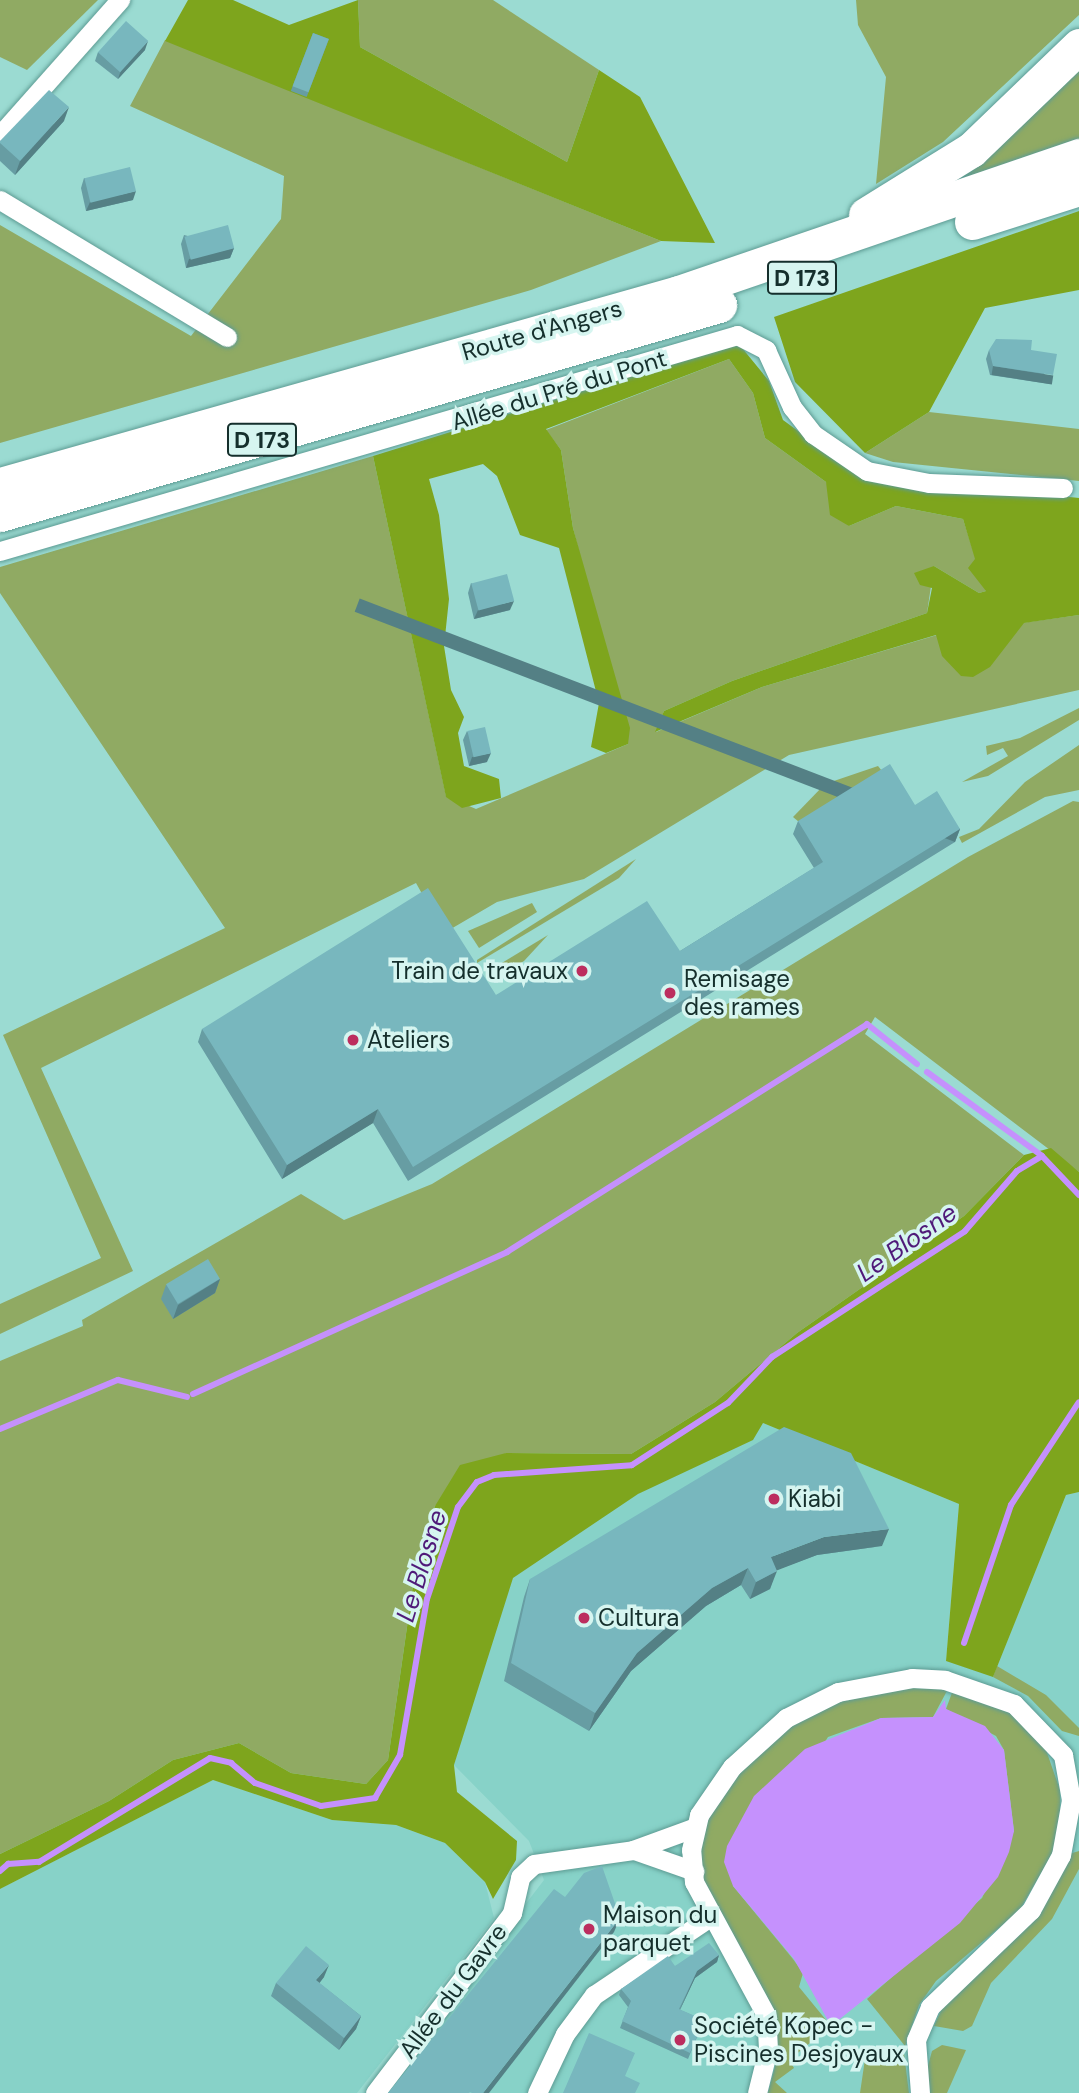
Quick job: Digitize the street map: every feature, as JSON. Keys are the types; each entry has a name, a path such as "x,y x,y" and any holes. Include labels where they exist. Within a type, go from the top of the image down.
{"highway":[{"path":"620,306 659,284 859,218 894,201 971,150 1079,46"},
{"name":"Route d'Angers","path":"0,485 817,249 1079,156"},
{"name":"Route d'Angers","path":"0,514 694,314 1079,188"}],"street":[{"path":"0,135 120,0"},
{"path":"0,200 227,337"},
{"name":"Allée du Pré du Pont","path":"0,551 737,335 766,350 792,407 813,434 867,471 929,483 1063,488"},
{"path":"757,2093 768,2049 766,2015 757,1989 710,1917 694,1871 696,1827 732,1767 786,1718 877,1680 946,1680 998,1696 1030,1717 1071,1753 1071,1800 1062,1855 1013,1932 930,2007 916,2040 920,2093"},
{"name":"Allée du Gavre","path":"374,2093 512,1913 520,1877 534,1864 634,1850 696,1827"},
{"name":"Allée du Gavre","path":"634,1850 694,1871"},
{"path":"537,2093 565,2034 594,1995 710,1917"}],"shaded area":[{"path":"763,1423 959,1504 946,1661 997,1666 1066,1495 1079,1492 1079,2093 382,2093 544,1880 529,1841 454,1765 511,1566"},
{"path":"945,1700 946,1709 985,1726 1004,1750 1014,1831 1009,1852 998,1877 960,1923 831,2026 794,1959 733,1886 724,1862 727,1846 754,1796 805,1749 881,1718 933,1717"},
{"path":"213,1780 332,1820 396,1825 445,1843 485,1882 494,1918 357,2093 0,2093 0,1889"}],"green space":[{"path":"0,0 98,0 27,70 0,57"},
{"path":"188,0 233,0 289,25 358,0 360,47 567,162 599,70 640,97 715,243 661,241 165,41"},
{"path":"358,0 493,0 599,70 567,162 360,47"},
{"path":"856,0 1079,0 1079,15 943,142 876,184 886,77 858,25"},
{"path":"165,40 661,241 531,290 0,443 0,225 191,336 281,219 284,176 130,106"},
{"path":"1079,58 1079,142 933,195"},
{"path":"1079,211 1079,290 985,308 929,412 865,453 795,382 774,317"},
{"path":"738,343 769,381 783,420 857,474 1079,498 1079,615 1024,623 990,667 973,677 961,676 942,656 936,635 762,687 655,732 664,711 732,681 927,613 932,588 920,585 914,573 934,566 979,593 986,591 968,568 975,559 963,519 896,506 849,526 830,515 826,482 765,438 753,393 729,359 546,429 561,450 573,528 630,728 628,744 606,753 591,747 599,703 559,548 520,535 497,476 483,464 429,479 439,515 449,599 444,646 451,690 464,717 458,733 464,766 499,779 501,798 462,808 446,797 373,456"},
{"path":"729,359 753,393 765,438 826,482 849,526 896,506 963,519 986,591 979,593 934,566 927,613 732,681 664,711 656,732 762,687 937,635 1079,615 1079,690 789,755 584,879 497,902 444,933 416,883 41,1068 133,1271 0,1334 0,1304 101,1258 3,1035 225,928 0,593 0,567 373,456 446,796 476,809 628,744 573,528 561,450 546,430"},
{"path":"929,412 1079,429 1079,481 893,462 865,453"},
{"path":"1079,708 1079,720 988,776 962,782 1008,756 1003,748 987,755 986,746 1020,738"},
{"path":"1079,745 1079,790 1045,797 962,843 959,837 979,829 1025,782"},
{"path":"878,766 882,771 799,822 793,817 825,784"},
{"path":"1073,801 1079,802 1079,1172 875,1017 865,1034 1024,1155 964,1216 797,1333 715,1402 631,1454 506,1453 435,1506 414,1578 388,1760 366,1784 291,1773 239,1743 173,1760 109,1801 0,1854 0,1361 83,1326 82,1320 301,1194 344,1220 432,1184 968,857"},
{"path":"636,859 619,878 477,963 477,960"},
{"path":"532,903 537,912 479,948 468,931"},
{"path":"548,935 524,961 497,978 492,969"},
{"path":"1051,1148 1079,1172 1079,1492 1066,1495 993,1677 946,1661 959,1504 763,1423 753,1440 638,1494 513,1578 454,1765 457,1792 517,1841 516,1860 493,1899 485,1882 445,1843 396,1825 332,1820 213,1780 0,1889 0,1854 109,1801 173,1760 239,1743 291,1773 366,1784 388,1760 414,1578 435,1506 460,1465 506,1453 631,1454 715,1402 797,1333 964,1216 1024,1155"},
{"path":"997,1666 1046,1695 1079,1728 1079,1736 1062,1731 1028,1696 993,1677"},
{"path":"909,1688 948,1689 933,1717 881,1718 828,1737 733,1886 803,1973 799,1987 831,2026 789,2060 794,2068 775,2082 787,2093 768,2093 776,2063 772,2006 698,1870 704,1825 738,1772 785,1728 839,1701"},
{"path":"953,1690 1012,1712 1045,1747 1060,1790 1060,1825 1051,1856 1019,1911 936,1981 919,2005 905,2046 867,1999 982,1898 1014,1831 1004,1750 996,1736 946,1709"},
{"path":"1079,1851 1079,1869 1052,1919 991,1983 972,2026 963,2031 934,2026 945,2002 1024,1931 1069,1854"},
{"path":"942,2045 966,2050 947,2093 930,2093 926,2073 932,2051"},
{"path":"904,2053 909,2093 860,2093 865,2059 893,2062"}],"building":[{"path":"126,21 148,41 120,72 98,52"},
{"path":"313,33 329,39 308,92 293,86"},
{"path":"49,90 69,107 20,161 0,141"},
{"path":"130,167 136,191 90,203 84,178"},
{"path":"228,225 234,248 191,260 185,237"},
{"path":"996,339 1032,340 1031,350 1057,354 1053,375 993,366 989,350"},
{"path":"507,574 514,601 479,611 471,584"},
{"path":"485,727 491,753 474,757 467,731"},
{"path":"890,764 915,805 937,791 960,829 413,1167 378,1109 287,1165 202,1029 428,888 496,995 647,901 680,951 823,862 798,821"},
{"path":"208,1259 220,1279 178,1304 166,1284"},
{"path":"784,1427 851,1453 889,1529 824,1537 771,1557 777,1571 756,1582 748,1568 712,1588 637,1653 595,1713 511,1663 530,1579"},
{"path":"602,1866 620,1918 483,2093 388,2093 554,1889 565,1897 584,1873"},
{"path":"709,1943 719,1955 697,1971 679,2009 704,2020 690,2053 622,2021 631,2001 621,1989 668,1956 675,1966"},
{"path":"306,1946 329,1965 316,1980 361,2016 344,2038 276,1983"},
{"path":"589,2033 635,2053 625,2076 640,2083 635,2093 563,2093"}],"waterway":[{"path":"193,1394 507,1252 867,1024 917,1064"},
{"path":"927,1072 1042,1156"},
{"name":"Le Blosne","path":"0,1871 8,1864 39,1862 210,1758 231,1763 255,1783 321,1806 375,1798 400,1755 427,1599 458,1507 477,1482 494,1475 632,1465 728,1403 772,1357 965,1231 1017,1171 1042,1156 1079,1195"},
{"path":"0,1429 118,1380 187,1397"},
{"path":"964,1643 1011,1505 1079,1402"}],"place":[{"name":"Train de travaux","path":"582,971"},
{"name":"Remisage des rames","path":"670,993"},
{"name":"Ateliers","path":"353,1040"},
{"name":"Kiabi","path":"774,1499"},
{"name":"Cultura","path":"584,1618"},
{"name":"Maison du parquet","path":"589,1929"},
{"name":"Société Kopec - Piscines Desjoyaux","path":"680,2040"}]}
